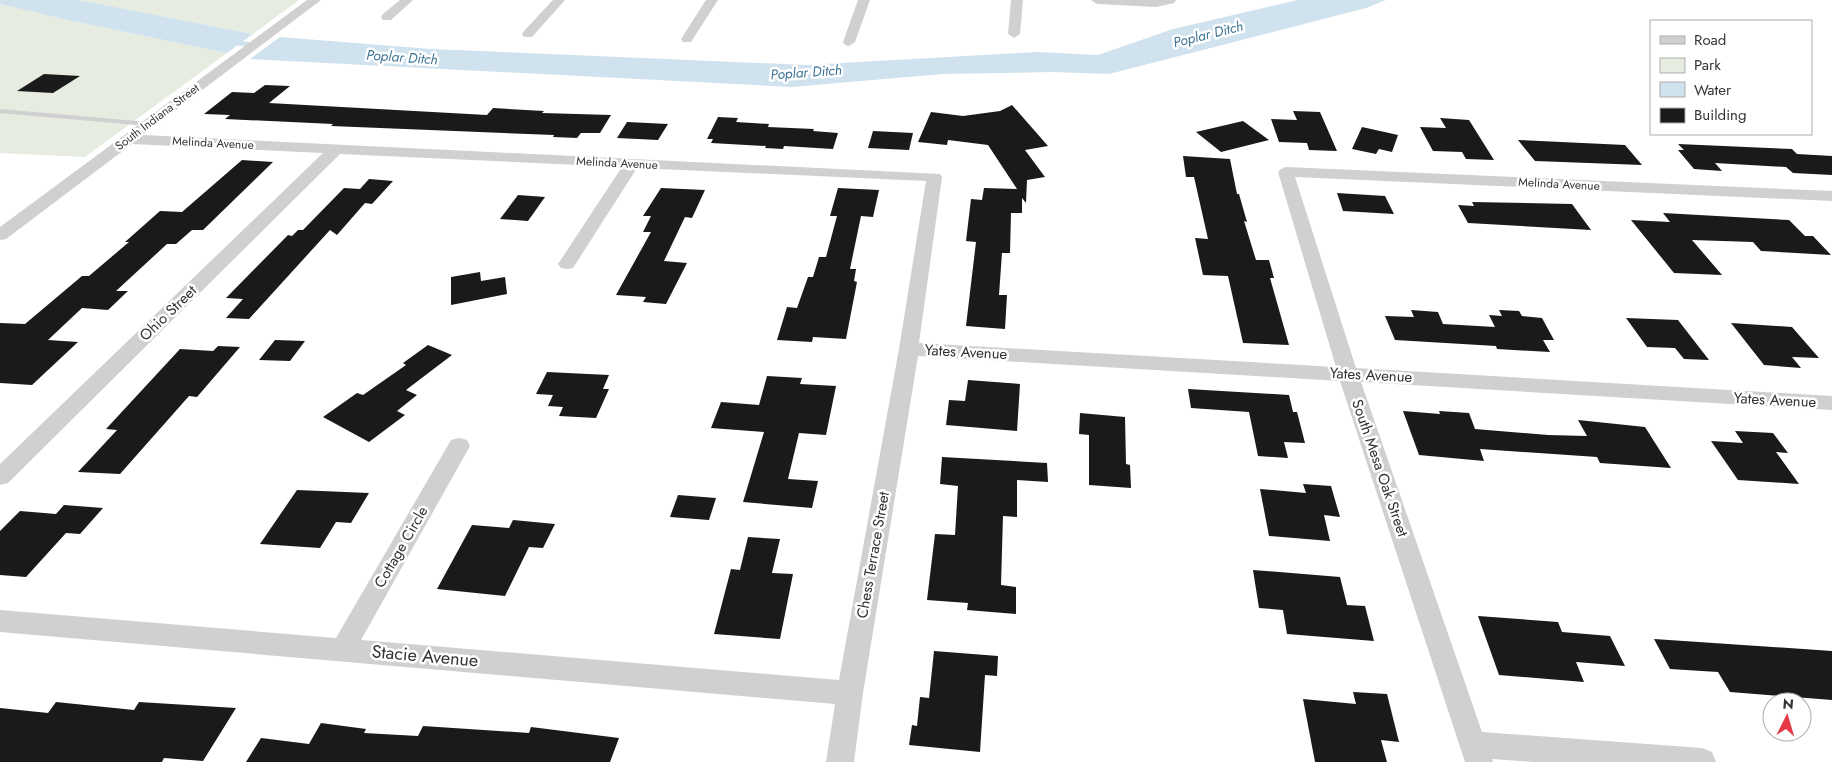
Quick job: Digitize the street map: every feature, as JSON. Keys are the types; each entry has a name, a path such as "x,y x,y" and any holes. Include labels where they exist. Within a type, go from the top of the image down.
{"street":[{"name":"South Indiana Street","path":"0,235 315,0"},
{"path":"387,17 407,0"},
{"path":"528,34 559,0"},
{"path":"687,40 712,0"},
{"path":"849,42 864,0"},
{"path":"1014,34 1017,0"},
{"path":"1097,0 1156,3 1170,0"},
{"name":"Melinda Avenue","path":"127,139 934,177 909,349"},
{"name":"Ohio Street","path":"0,477 336,149"},
{"path":"568,264 632,164"},
{"name":"Melinda Avenue","path":"1286,172 1832,196"},
{"name":"South Mesa Oak Street","path":"1286,172 1348,374 1476,753"},
{"name":"Yates Avenue","path":"909,349 1832,403"},
{"name":"Chess Terrace Street","path":"840,762 909,349"},
{"name":"Cottage Circle","path":"343,649 459,446"},
{"name":"Stacie Avenue","path":"0,621 850,694"},
{"path":"1476,753 1702,762"}],"lane":[{"path":"0,111 148,124"}],"green space":[{"path":"79,0 299,0 253,34"},
{"path":"0,4 67,20 227,53 85,157 0,153"}],"water":[{"path":"0,0 79,0 253,34 227,53 67,20 0,4"},
{"path":"1298,0 1386,0 1366,8 1109,74 1053,72 943,74 791,87 250,59 280,37 431,49 806,65 1037,52 1098,55 1173,29"}],"building":[{"path":"44,74 80,76 53,93 17,91"},
{"path":"265,85 290,86 269,103 487,115 493,108 544,111 542,113 611,115 600,133 581,133 577,138 553,137 554,135 331,126 333,124 225,119 230,115 204,114 232,92 254,93"},
{"path":"1012,105 1048,146 1025,150 1045,177 1027,180 1026,203 1022,198 1022,213 1011,213 1010,253 1002,253 999,295 1007,295 1005,329 966,326 976,242 966,241 971,199 982,200 984,188 1017,189 988,145 948,140 947,145 918,142 931,112 963,116 1000,111"},
{"path":"1293,111 1320,112 1337,151 1309,150 1307,143 1279,142 1271,119 1297,120"},
{"path":"718,117 738,118 736,122 769,124 768,127 814,129 813,131 838,133 833,149 784,146 783,149 765,148 766,146 711,143 713,139 707,139"},
{"path":"1440,118 1469,120 1494,160 1466,159 1462,152 1433,151 1420,127 1446,128"},
{"path":"1243,121 1269,140 1221,152 1196,132"},
{"path":"627,122 668,124 658,140 617,138"},
{"path":"1362,127 1398,135 1392,152 1379,149 1376,154 1352,149"},
{"path":"873,131 913,133 909,150 868,148"},
{"path":"1518,140 1625,145 1642,165 1535,161"},
{"path":"1678,144 1792,149 1797,154 1832,156 1832,175 1793,173 1786,167 1715,163 1722,171 1694,169 1678,150 1684,150"},
{"path":"1183,156 1230,159 1237,194 1239,194 1247,222 1244,221 1256,260 1269,260 1274,278 1270,278 1289,345 1243,343 1228,276 1203,275 1195,238 1208,239 1194,177 1186,177"},
{"path":"242,160 273,162 203,230 192,230 176,244 167,244 116,291 128,291 108,310 82,308 48,340 78,342 32,385 0,383 0,323 25,324 82,276 89,276 129,242 125,242 160,211 182,212"},
{"path":"369,179 393,181 372,204 365,203 337,235 330,230 249,319 226,318 243,299 226,298 288,235 292,236 298,230 303,230 344,188 360,189"},
{"path":"661,188 705,190 692,218 685,217 664,261 687,263 666,304 643,302 646,297 616,295 651,232 643,232 651,216 643,216"},
{"path":"838,188 879,190 873,217 861,216 850,269 856,269 854,281 857,282 846,339 813,337 812,342 777,340 787,307 797,308 808,277 813,277 819,257 826,257 837,216 830,216"},
{"path":"1337,193 1385,196 1394,214 1343,211"},
{"path":"518,195 545,197 528,221 500,219"},
{"path":"1472,202 1572,204 1591,230 1468,223 1458,205 1474,206"},
{"path":"1663,213 1789,220 1805,236 1813,236 1831,255 1761,251 1753,242 1692,240 1722,275 1674,273 1631,220 1670,222"},
{"path":"480,272 481,281 505,277 507,294 451,305 451,277"},
{"path":"1411,310 1438,312 1443,324 1495,327 1489,315 1502,316 1499,310 1519,311 1522,316 1542,318 1554,340 1543,340 1550,352 1497,349 1496,346 1395,340 1385,316 1414,317"},
{"path":"1626,318 1678,320 1709,360 1684,359 1675,348 1647,347"},
{"path":"1731,323 1792,327 1819,358 1792,357 1801,368 1764,365"},
{"path":"275,340 305,341 290,361 259,360"},
{"path":"428,345 452,355 406,390 417,395 397,411 405,415 369,442 323,417 357,393 363,395 406,365 403,363"},
{"path":"218,346 240,347 197,397 189,396 120,474 78,472 117,430 106,429 180,349 213,351"},
{"path":"547,372 609,375 603,389 609,389 596,418 559,416 563,407 548,406 553,395 536,394"},
{"path":"767,376 802,378 800,384 836,386 826,435 799,433 788,479 818,481 812,508 743,502 764,432 711,428 721,402 759,405"},
{"path":"968,380 1020,384 1017,431 946,425 949,400 965,401"},
{"path":"1188,389 1289,395 1293,412 1297,412 1305,443 1284,442 1288,458 1258,456 1249,412 1191,408"},
{"path":"1403,411 1440,414 1439,411 1469,413 1475,429 1548,435 1587,436 1578,420 1645,427 1671,468 1600,463 1597,457 1480,449 1484,461 1419,455"},
{"path":"1080,413 1125,417 1126,464 1130,465 1131,488 1089,485 1089,435 1079,434"},
{"path":"1735,431 1773,433 1788,453 1776,452 1799,484 1738,480 1711,441 1743,443"},
{"path":"942,457 1047,463 1048,482 1017,480 1017,517 1003,516 1001,585 1016,587 1016,614 967,610 968,603 927,600 935,534 955,535 958,486 940,484"},
{"path":"1303,484 1331,486 1340,517 1324,515 1330,541 1269,536 1260,489 1306,493"},
{"path":"297,490 369,493 351,523 336,522 320,548 260,544"},
{"path":"678,495 716,498 709,520 670,517"},
{"path":"64,505 103,508 80,534 66,533 26,577 0,575 0,531 20,511 56,514"},
{"path":"513,520 555,524 543,548 529,547 505,596 437,589 472,525 509,528"},
{"path":"748,537 780,539 772,573 793,574 780,639 714,634 731,569 740,570"},
{"path":"1253,570 1340,577 1347,605 1365,606 1374,641 1287,634 1283,610 1259,608"},
{"path":"1478,616 1558,622 1562,632 1610,636 1625,666 1576,662 1584,682 1499,675"},
{"path":"1654,639 1832,651 1832,700 1812,698 1812,692 1762,692 1762,695 1730,692 1718,672 1670,669"},
{"path":"934,651 998,656 997,676 985,675 980,752 909,745 912,725 917,726 920,697 929,698"},
{"path":"1353,692 1387,694 1399,742 1381,740 1387,762 1315,762 1303,699 1356,704"},
{"path":"56,702 134,710 139,702 236,708 203,761 164,758 162,762 0,762 0,708 48,713"},
{"path":"321,723 366,729 364,733 418,736 423,726 529,733 531,727 619,738 610,762 246,762 261,738 309,744"}],"waterway":[{"name":"Poplar Ditch","path":"232,43 248,44"}]}
